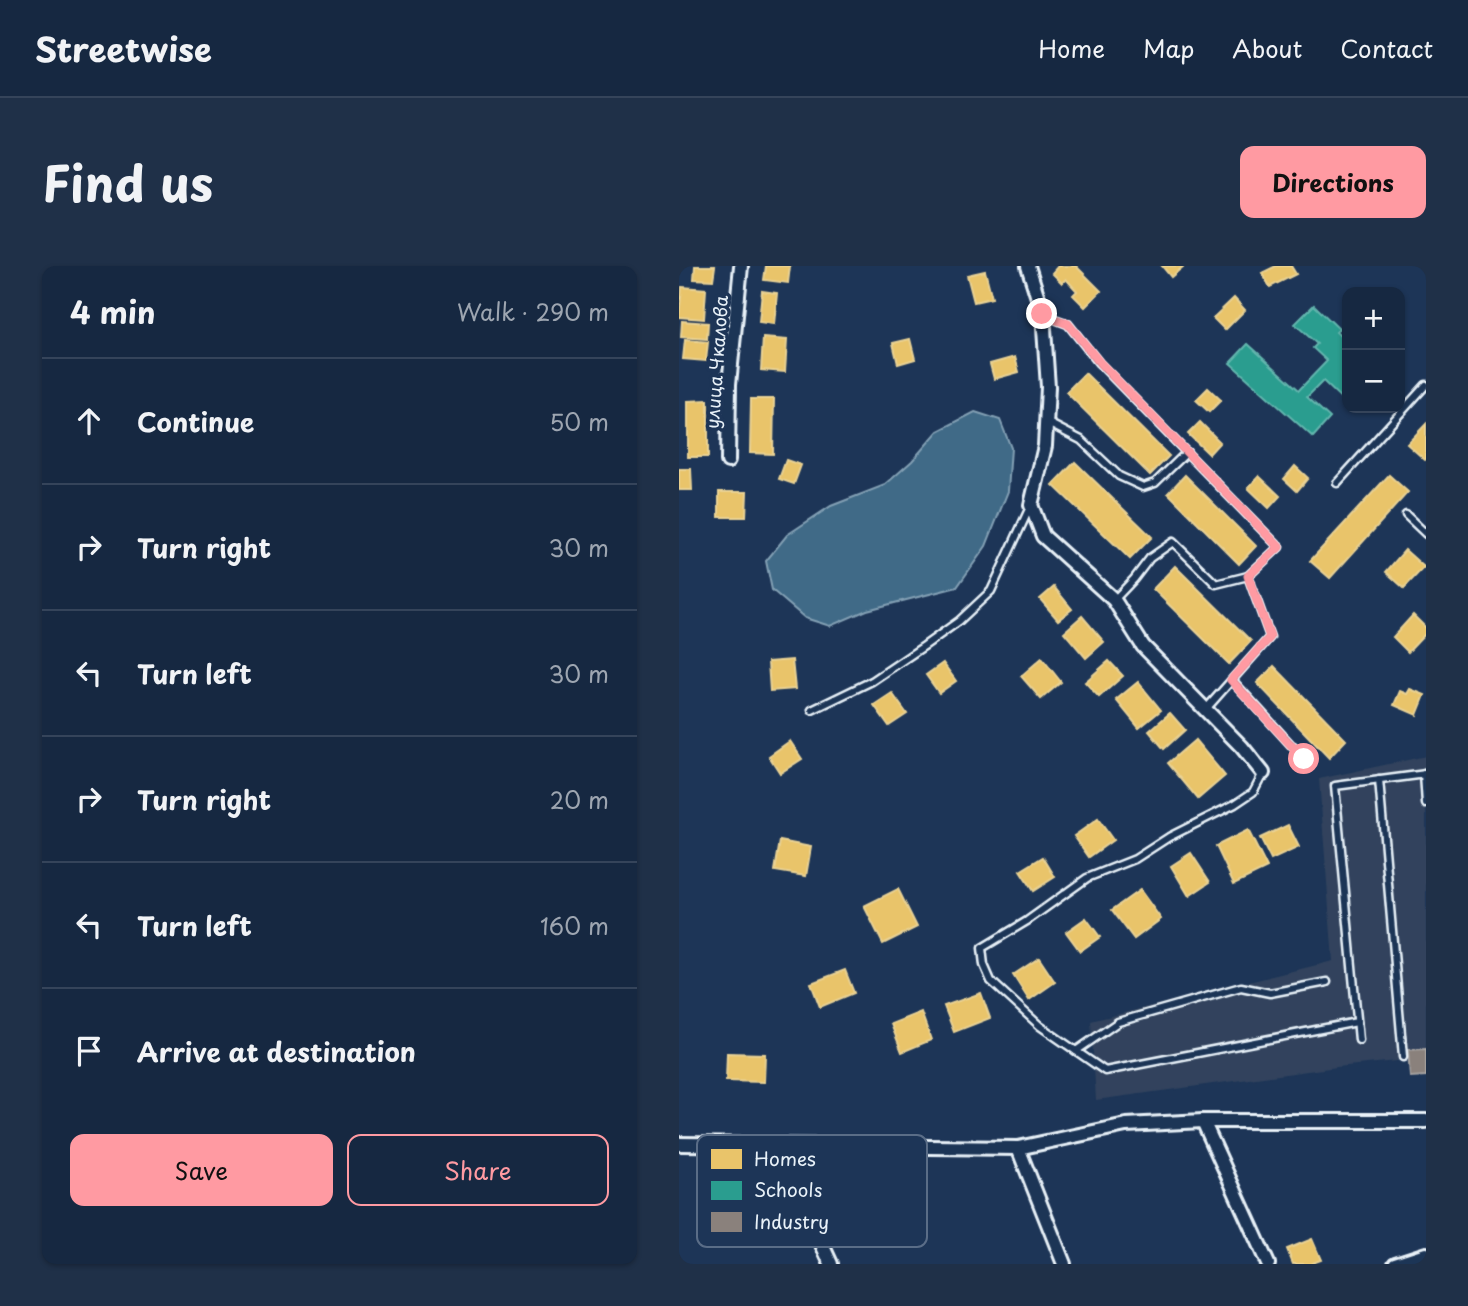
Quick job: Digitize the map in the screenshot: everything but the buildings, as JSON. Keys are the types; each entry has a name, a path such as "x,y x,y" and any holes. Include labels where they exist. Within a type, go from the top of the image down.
{"street":[{"name":"улица Чкалова","path":"727,461 729,384 741,266"},
{"path":"1028,266 1042,314 1048,387 1045,446 1031,505 1043,536 1114,600 1143,646 1243,747 1263,773"},
{"path":"1203,1121 1268,1264"},
{"path":"927,1147 1018,1148 1126,1125 1203,1121 1426,1121"},
{"path":"679,1144 697,1144"},
{"path":"1018,1148 1064,1264"},
{"path":"823,1247 831,1264"},
{"path":"1395,1264 1426,1254"}],"lane":[{"path":"1042,314 1068,324 1100,363 1279,547 1248,576 1216,584 1173,542 1150,558 1114,600"},
{"path":"1337,483 1426,385"},
{"path":"1046,422 1081,440 1119,475 1143,487 1155,483 1187,452"},
{"path":"813,710 872,681 958,621 991,591 1031,505"},
{"path":"1406,515 1426,534"},
{"path":"1206,709 1270,637 1248,576"},
{"path":"1231,680 1304,759"},
{"path":"1263,773 1253,792 1235,804 1169,837 1135,859 1087,878 1027,921 982,948 984,965 991,981 1040,1026 1105,1071 1357,1022"},
{"path":"1359,1040 1335,786 1425,774 1426,804"},
{"path":"1379,780 1403,1057"},
{"path":"1076,1051 1118,1022 1241,987 1270,993 1327,982"}],"shaded area":[{"path":"975,412 1000,420 1011,448 1008,491 986,546 957,587 867,610 830,626 805,618 772,590 766,561 787,535 831,506 885,485 912,461 938,431"},
{"path":"1426,756 1426,1058 1337,1067 1096,1100 1091,1021 1333,961 1319,779"}],"route":[{"path":"1042,314 1068,324 1100,363 1279,547 1248,576 1270,637 1231,680 1304,759"}]}
